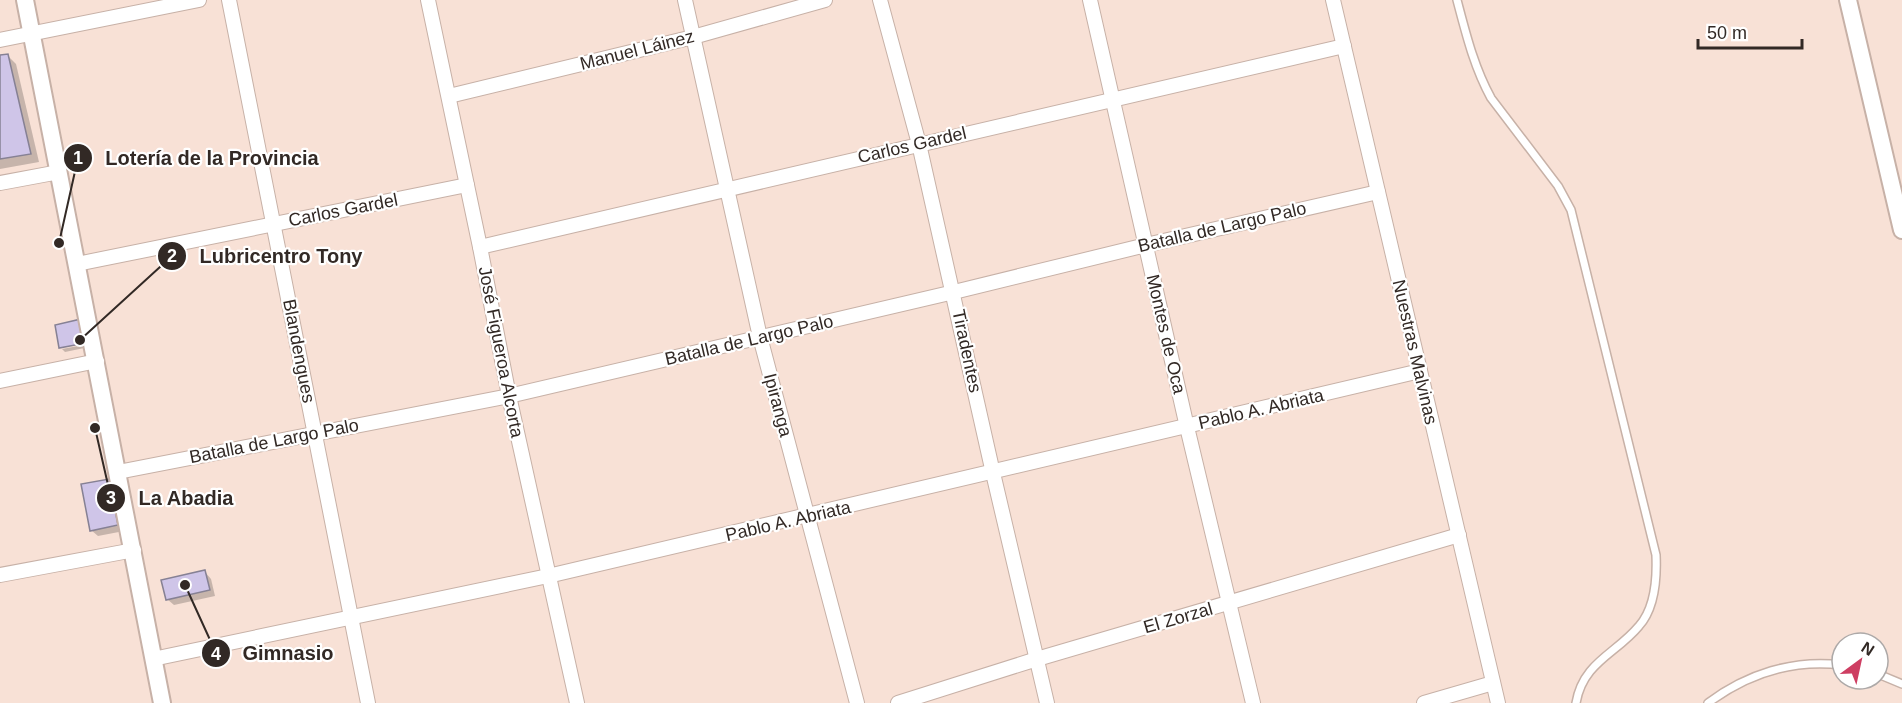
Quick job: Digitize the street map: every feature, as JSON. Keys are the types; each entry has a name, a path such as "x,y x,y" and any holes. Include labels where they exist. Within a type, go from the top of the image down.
{"street":[{"path":"25,0 162,703"},
{"path":"0,40 199,0"},
{"name":"Blandengues","path":"229,0 368,703"},
{"name":"José Figueroa Alcorta","path":"428,0 509,396 577,703"},
{"name":"Ipiranga","path":"685,0 760,337 857,703"},
{"name":"Manuel Láinez","path":"448,96 693,37 825,0"},
{"name":"Tiradentes","path":"880,0 919,144 1047,703"},
{"name":"Montes de Oca","path":"1090,0 1187,427 1253,703"},
{"name":"Nuestras Malvinas","path":"1334,0 1498,703"},
{"path":"1848,0 1902,230"},
{"name":"Carlos Gardel","path":"480,247 1344,46"},
{"path":"0,183 59,172"},
{"name":"Carlos Gardel","path":"77,264 467,185"},
{"name":"Batalla de Largo Palo","path":"118,472 509,396 954,292 1146,244 1378,192"},
{"path":"0,381 97,361"},
{"name":"Pablo A. Abriata","path":"153,659 548,576 1420,371"},
{"name":"El Zorzal","path":"898,703 1037,659 1458,535"},
{"path":"0,575 134,550"},
{"path":"1424,703 1493,683"}],"lane":[{"path":"1456,0 1474,63 1482,82 1491,98 1558,186 1571,210 1656,555 1657,573 1647,615 1639,627 1595,664 1580,687 1576,703"},
{"path":"1708,703 1740,682 1758,674 1797,666 1830,665"}],"building":[{"path":"8,54 31,154 0,159 0,55"},
{"path":"81,319 86,343 59,348 55,325"},
{"path":"109,479 118,525 90,531 81,484"},
{"path":"205,570 210,590 166,600 161,580"}],"place":[{"name":"Lotería de la Provincia","path":"59,243"},
{"name":"Lubricentro Tony","path":"80,340"},
{"name":"La Abadia","path":"95,428"},
{"name":"Gimnasio","path":"185,585"}]}
